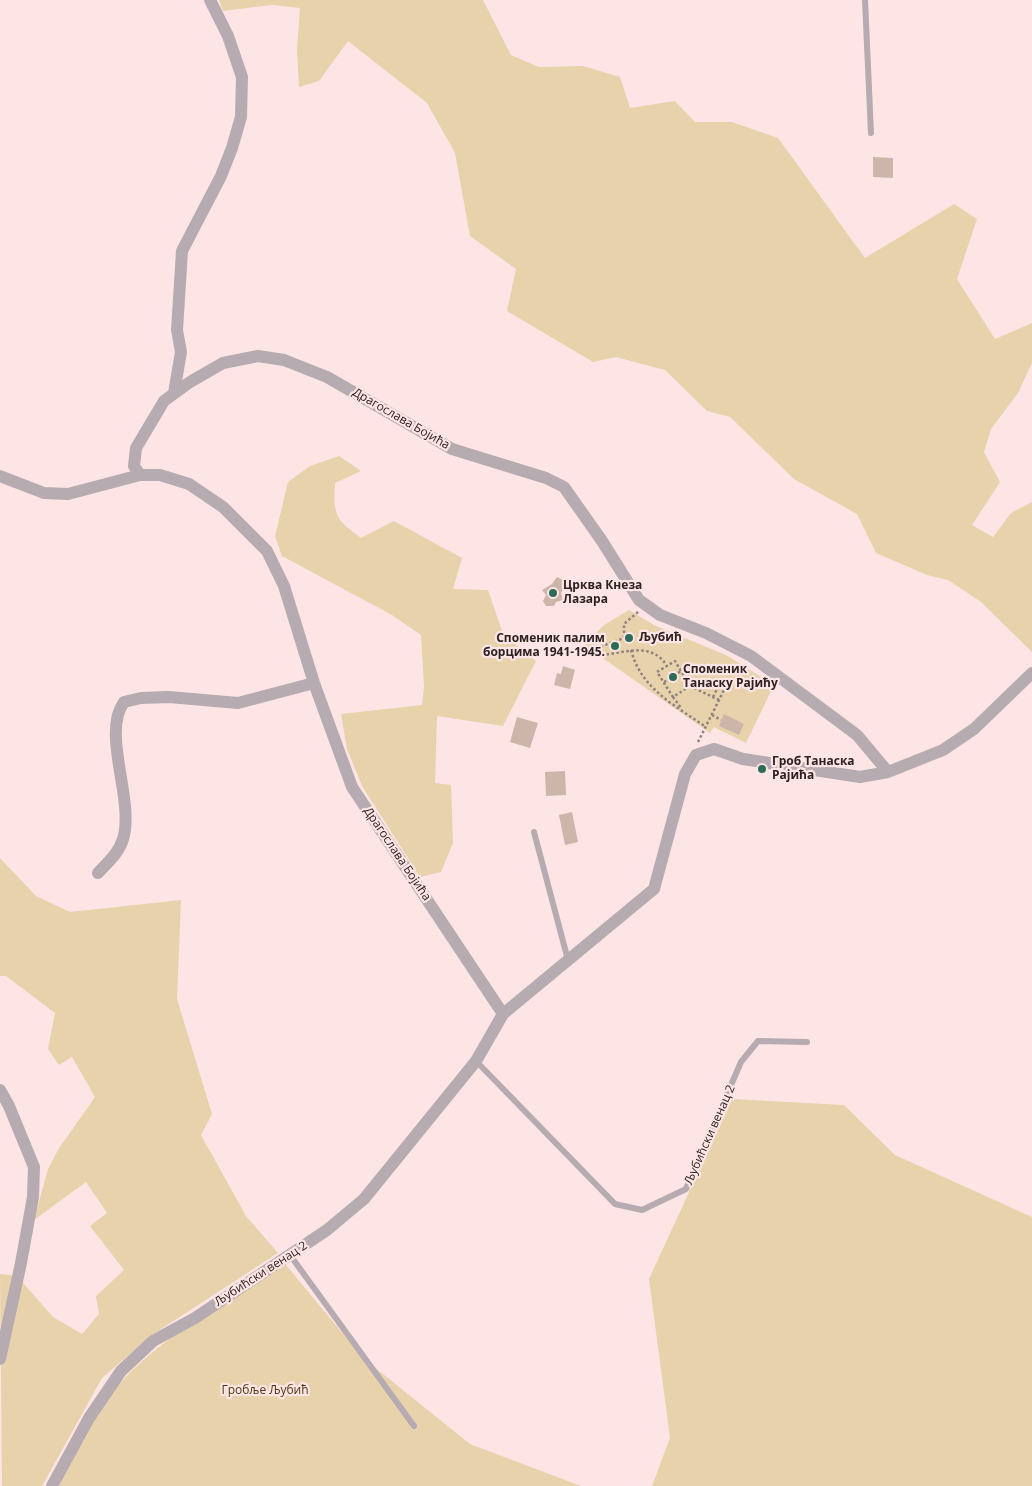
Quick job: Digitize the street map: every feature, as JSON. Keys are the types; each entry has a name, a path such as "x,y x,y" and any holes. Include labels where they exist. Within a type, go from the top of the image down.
{"street":[{"path":"174,393 180,352 177,330 182,252 220,176 232,148 241,117 242,76 228,36 210,0"},
{"name":"Драгослава Бојића","path":"140,475 134,466 136,448 164,401 224,363 258,356 284,360 327,377 452,449 546,478 564,487 602,541 627,585 644,605 660,616 706,633 751,656 857,734 888,772"},
{"name":"Драгослава Бојића","path":"0,476 44,493 68,494 140,475 160,475 189,484 223,507 267,552 284,586 314,683 352,786 503,1014"},
{"path":"696,755 714,749 743,759 860,777 888,772 944,750 974,729 1032,673"},
{"path":"98,873 119,849 125,831 116,722 124,702 141,698 169,697 238,703 314,683"},
{"name":"Љубићски венац 2","path":"52,1486 89,1418 121,1371 146,1347 290,1255 327,1230 364,1200 476,1061 503,1014 654,889 684,774 696,755"},
{"path":"0,1090 9,1106 34,1167 33,1198 22,1263 0,1359"}],"lane":[{"path":"865,0 871,133"},
{"path":"534,832 568,960"},
{"name":"Љубићски венац 2","path":"476,1061 615,1204 642,1210 686,1189 742,1062 758,1041 807,1042"},
{"path":"290,1255 414,1426"}],"path":[{"path":"644,605 625,622 624,638 602,646 599,650 603,655 631,650 654,653 667,666"},
{"path":"631,650 636,666 647,683 706,727"},
{"path":"682,710 657,672 676,661 690,686 719,700"},
{"path":"664,682 681,671"},
{"path":"713,697 719,685"},
{"path":"674,697 690,686"},
{"path":"696,755 695,749 725,688"},
{"path":"712,715 721,720"}],"green space":[{"path":"219,0 483,0 511,55 539,67 583,66 620,77 630,108 675,101 695,122 732,122 778,138 865,258 954,204 977,219 957,279 995,339 1032,323 1032,363 1018,393 991,429 984,452 1000,482 972,525 993,537 1011,513 1032,502 1032,652 981,602 948,580 927,575 876,553 857,514 794,479 730,417 707,411 665,370 616,357 593,362 507,311 516,269 470,236 455,153 427,103 348,41 319,81 299,87 297,50 300,8 272,5 223,11"},
{"path":"339,456 361,471 335,483 335,509 341,521 361,538 394,521 462,558 453,589 488,590 503,634 536,661 503,726 437,716 435,783 451,785 453,843 441,872 420,877 362,786 347,749 341,714 422,705 424,687 421,635 392,615 282,556 275,536 288,482 310,466"},
{"path":"629,610 654,625 728,656 774,685 746,743 714,727 710,733 584,645 604,625"},
{"path":"0,858 36,896 70,912 181,900 177,999 212,1114 201,1135 246,1216 278,1253 152,1335 102,1378 42,1486 2,1486 0,1274 17,1276 53,1317 82,1334 99,1314 96,1296 124,1270 90,1226 107,1213 86,1182 34,1220 48,1169 58,1150 95,1097 72,1057 59,1065 48,1049 55,1013 6,976 0,976"},
{"path":"732,1099 844,1105 895,1155 1032,1217 1032,1486 652,1486 670,1438 649,1279"},
{"name":"Гробље Љубић","path":"286,1265 363,1358 470,1444 581,1486 59,1486 93,1418 111,1393 132,1370 180,1331 206,1313"}],"building":[{"path":"873,157 893,158 893,178 873,177"},
{"name":"Црква Кнеза Лазара","path":"557,577 567,582 561,593 563,600 556,602 554,606 546,606 543,601 546,595 542,590 552,584"},
{"path":"563,666 575,670 570,689 554,685 557,673 561,674"},
{"path":"724,714 744,724 739,735 719,726"},
{"path":"517,717 538,723 530,748 510,742"},
{"path":"565,771 566,795 546,796 545,772"},
{"path":"572,812 578,842 565,845 559,815"}],"place":[{"name":"Црква Кнеза Лазара","path":"553,593"},
{"name":"Љубић","path":"629,638"},
{"name":"Споменик палим борцима 1941-1945.","path":"615,646"},
{"name":"Споменик Танаску Рајићу","path":"673,677"},
{"name":"Гроб Танаска Рајића","path":"762,769"}]}
